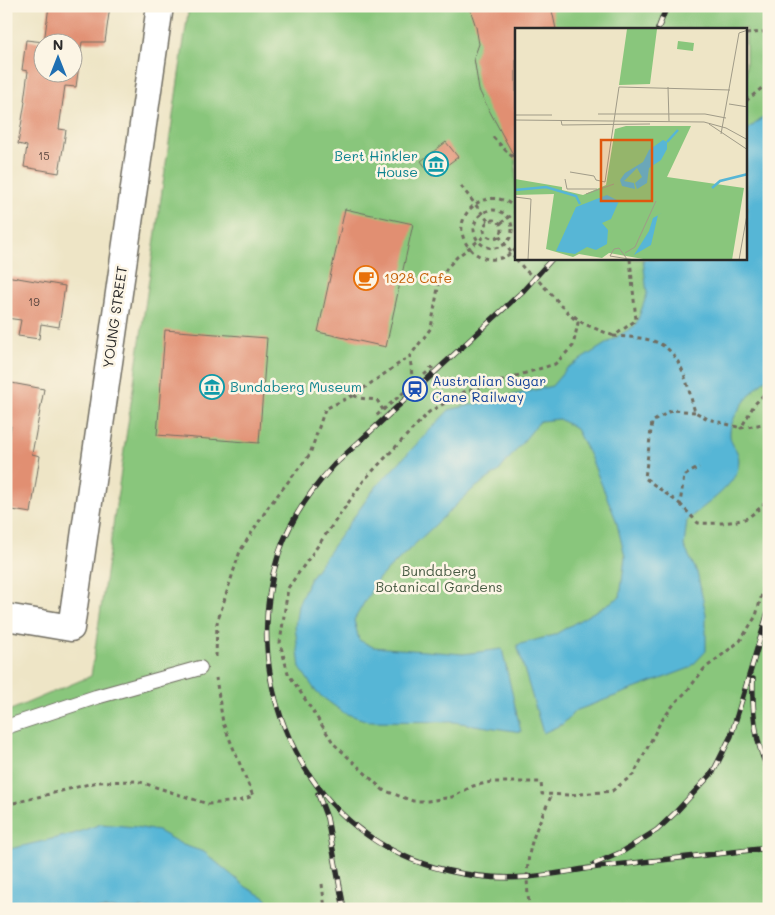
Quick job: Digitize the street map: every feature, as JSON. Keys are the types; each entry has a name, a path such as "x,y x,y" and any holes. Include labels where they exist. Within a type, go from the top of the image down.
{"street":[{"name":"YOUNG STREET","path":"6,617 71,628 160,6"}],"lane":[{"path":"6,727 96,697 200,668"}],"path":[{"path":"748,34 769,31"},
{"path":"748,99 769,82"},
{"path":"493,137 509,154 515,157"},
{"path":"461,186 488,221"},
{"path":"515,209 503,200 493,198 483,200 475,204 467,212 462,230 464,240 469,248 476,255 484,259 494,260 503,258 515,250"},
{"path":"493,210 499,211 508,217 512,230 511,236 505,244 497,248 490,248 478,241 474,231 474,224 482,214 493,210"},
{"path":"501,223 515,211"},
{"path":"496,220 501,223 503,230 499,236 492,239 486,235 484,227 488,221 496,220"},
{"path":"216,662 217,623 240,551 269,506 310,454 324,408 354,395 410,356 431,328 439,282 457,257 486,235"},
{"path":"499,236 515,258"},
{"path":"517,260 578,323 573,346 554,364 464,392 430,412 365,479 288,588 280,643 288,673 334,744 383,790 413,801 428,801 452,796 473,786 491,782 541,782 542,794 570,795 612,791 634,774 660,723 674,704 704,669 740,641 756,616 765,583 769,580"},
{"path":"614,336 636,320 630,260"},
{"path":"566,309 584,324 614,336 653,340 666,348 681,364 694,412"},
{"path":"410,356 412,377 416,382"},
{"path":"376,416 433,367"},
{"path":"741,428 754,405 769,388"},
{"path":"354,395 358,398 377,400 383,410"},
{"path":"768,501 745,519 715,525 698,524 680,504 645,478 652,422 672,410 694,412 708,419 741,428 769,423"},
{"path":"680,504 684,476 699,467"},
{"path":"6,805 97,782 137,781 208,804 240,801 253,796 223,723 215,672"},
{"path":"530,909 527,890 532,842 552,794"},
{"path":"322,884 325,909"},
{"path":"738,904 738,909"}],"green space":[{"name":"Bundaberg Botanical Gardens","path":"189,6 769,6 769,909 6,909 6,712 91,676"}],"water":[{"path":"769,113 769,376 750,395 733,420 730,436 739,457 735,475 724,490 687,520 684,546 697,572 706,614 706,651 690,668 575,711 563,724 543,733 517,645 554,635 620,597 625,557 616,520 590,456 576,429 559,419 540,421 499,471 472,490 378,579 354,620 359,640 373,647 463,654 502,649 521,732 454,722 368,721 344,713 317,693 300,668 295,626 298,605 310,578 374,489 449,410 552,386 567,368 636,325 647,294 643,260 748,260 748,129"},
{"path":"101,824 158,831 183,845 204,852 246,887 266,898 274,909 6,909 6,850 73,834"}],"building":[{"path":"49,6 110,6 105,42 82,42 82,32 45,32"},
{"path":"469,6 551,6 556,28 515,28 515,158 479,90 474,58 479,44"},
{"path":"26,40 32,41 32,82 77,82 76,87 65,86 59,129 66,130 59,173 24,167 27,146 18,144 28,71 22,70"},
{"name":"Bert Hinkler House","path":"446,142 458,157 432,176 421,161"},
{"name":"1928 Cafe","path":"345,209 413,224 386,347 318,332"},
{"path":"6,276 65,286 59,327 41,324 39,339 18,336 21,320 6,318"},
{"name":"Bundaberg Museum","path":"165,330 267,338 259,443 157,435"},
{"path":"6,382 44,389 32,454 40,456 31,513 6,509 6,458 11,426 6,426"}],"railway":[{"path":"658,28 667,6"},
{"path":"551,260 523,291 334,465 302,506 289,529 279,553 268,603 268,654 277,704 295,750 322,792 357,827 399,854 449,871 488,877 528,877 598,867 769,848"},
{"path":"594,864 622,852 657,830 713,772 731,736 769,609"},
{"path":"753,679 755,726 760,749 769,771"},
{"path":"318,794 327,818 344,909"}],"place":[{"name":"Bert Hinkler House","path":"436,164"},
{"name":"1928 Cafe","path":"366,278"},
{"name":"Bundaberg Museum","path":"212,387"},
{"name":"Australian Sugar Cane Railway","path":"415,389"}]}
